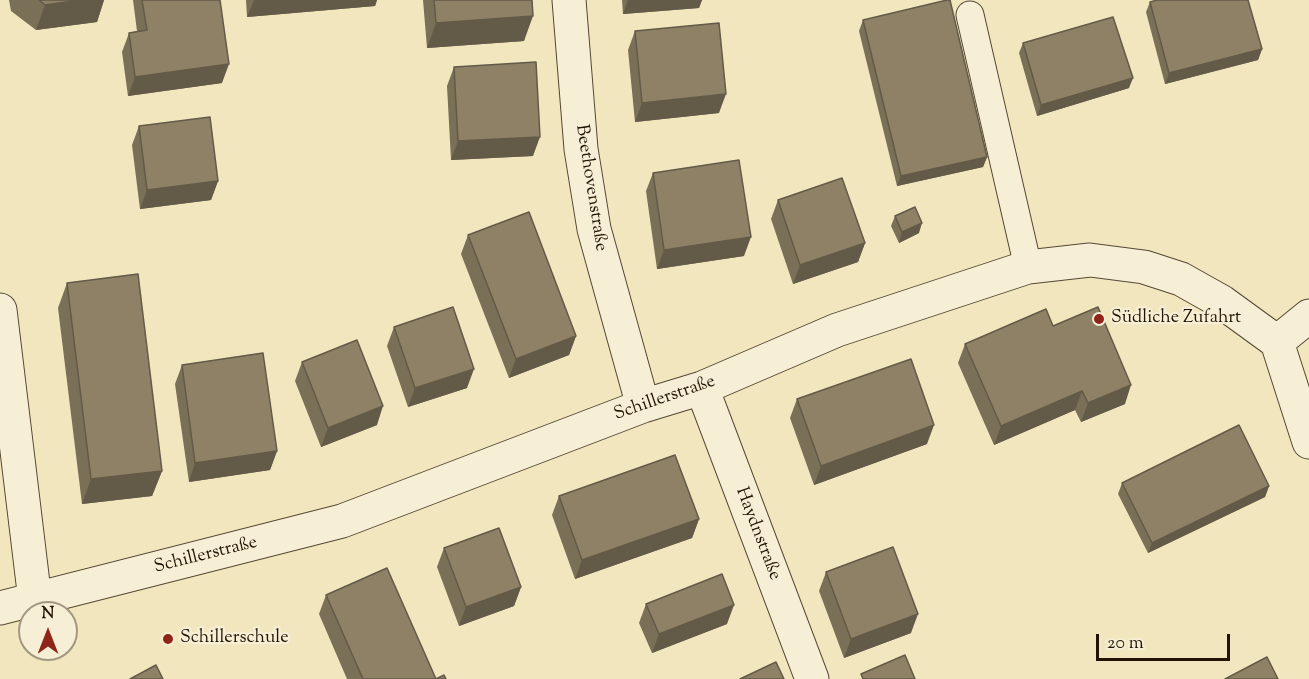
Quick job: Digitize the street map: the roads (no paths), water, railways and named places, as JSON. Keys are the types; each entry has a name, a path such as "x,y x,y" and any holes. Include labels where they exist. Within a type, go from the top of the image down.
{"street":[{"name":"Beethovenstraße","path":"569,0 581,149 594,230 643,406"},
{"name":"Schillerstraße","path":"0,608 342,521 643,406 702,388 837,330 1028,267 1090,260 1144,267 1180,279 1222,302 1277,342"},
{"path":"0,310 35,600"},
{"path":"1309,316 1277,342 1309,442"},
{"name":"Haydnstraße","path":"702,388 812,679"}],"lane":[{"path":"970,15 1028,267"}],"place":[{"name":"Südliche Zufahrt","path":"1099,319"},
{"name":"Schillerschule","path":"168,639"}]}
